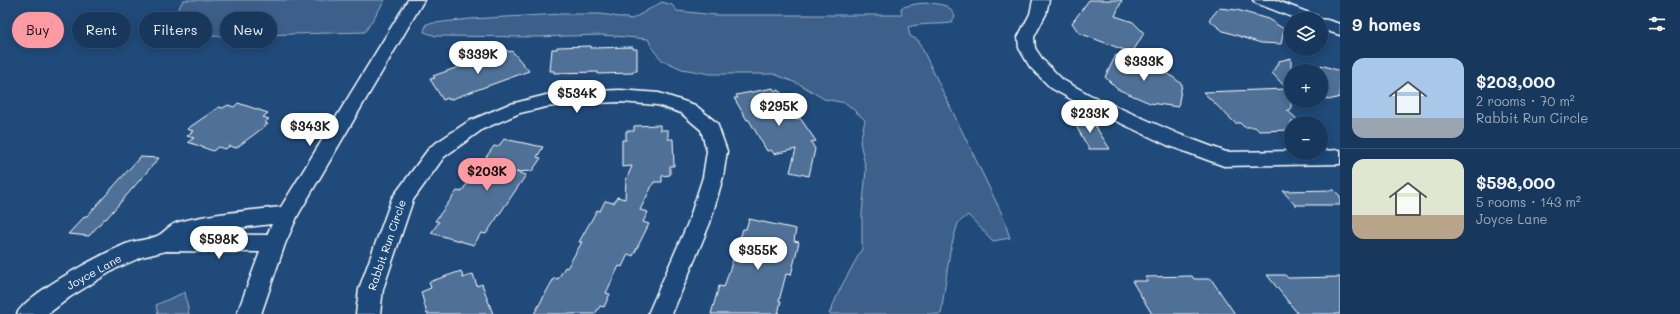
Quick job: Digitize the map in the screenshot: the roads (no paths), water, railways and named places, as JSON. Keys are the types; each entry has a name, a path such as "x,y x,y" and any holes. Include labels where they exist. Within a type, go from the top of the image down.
{"street":[{"path":"249,314 274,244 288,214 416,0"},
{"path":"1041,0 1038,14 1026,38 1027,48 1036,63 1057,84 1084,99 1174,140 1224,159 1340,157"},
{"path":"1261,0 1293,12"},
{"path":"1328,26 1340,30"},
{"name":"Rabbit Run Circle","path":"368,314 371,288 403,198 437,152 476,125 514,109 546,101 571,98 620,96 659,99 688,109 710,127 718,151 713,177 700,223 660,314"},
{"name":"Joyce Lane","path":"166,242 179,230 205,224 288,214"},
{"name":"Joyce Lane","path":"29,314 62,290 109,262 136,250 166,242 274,244"}]}
